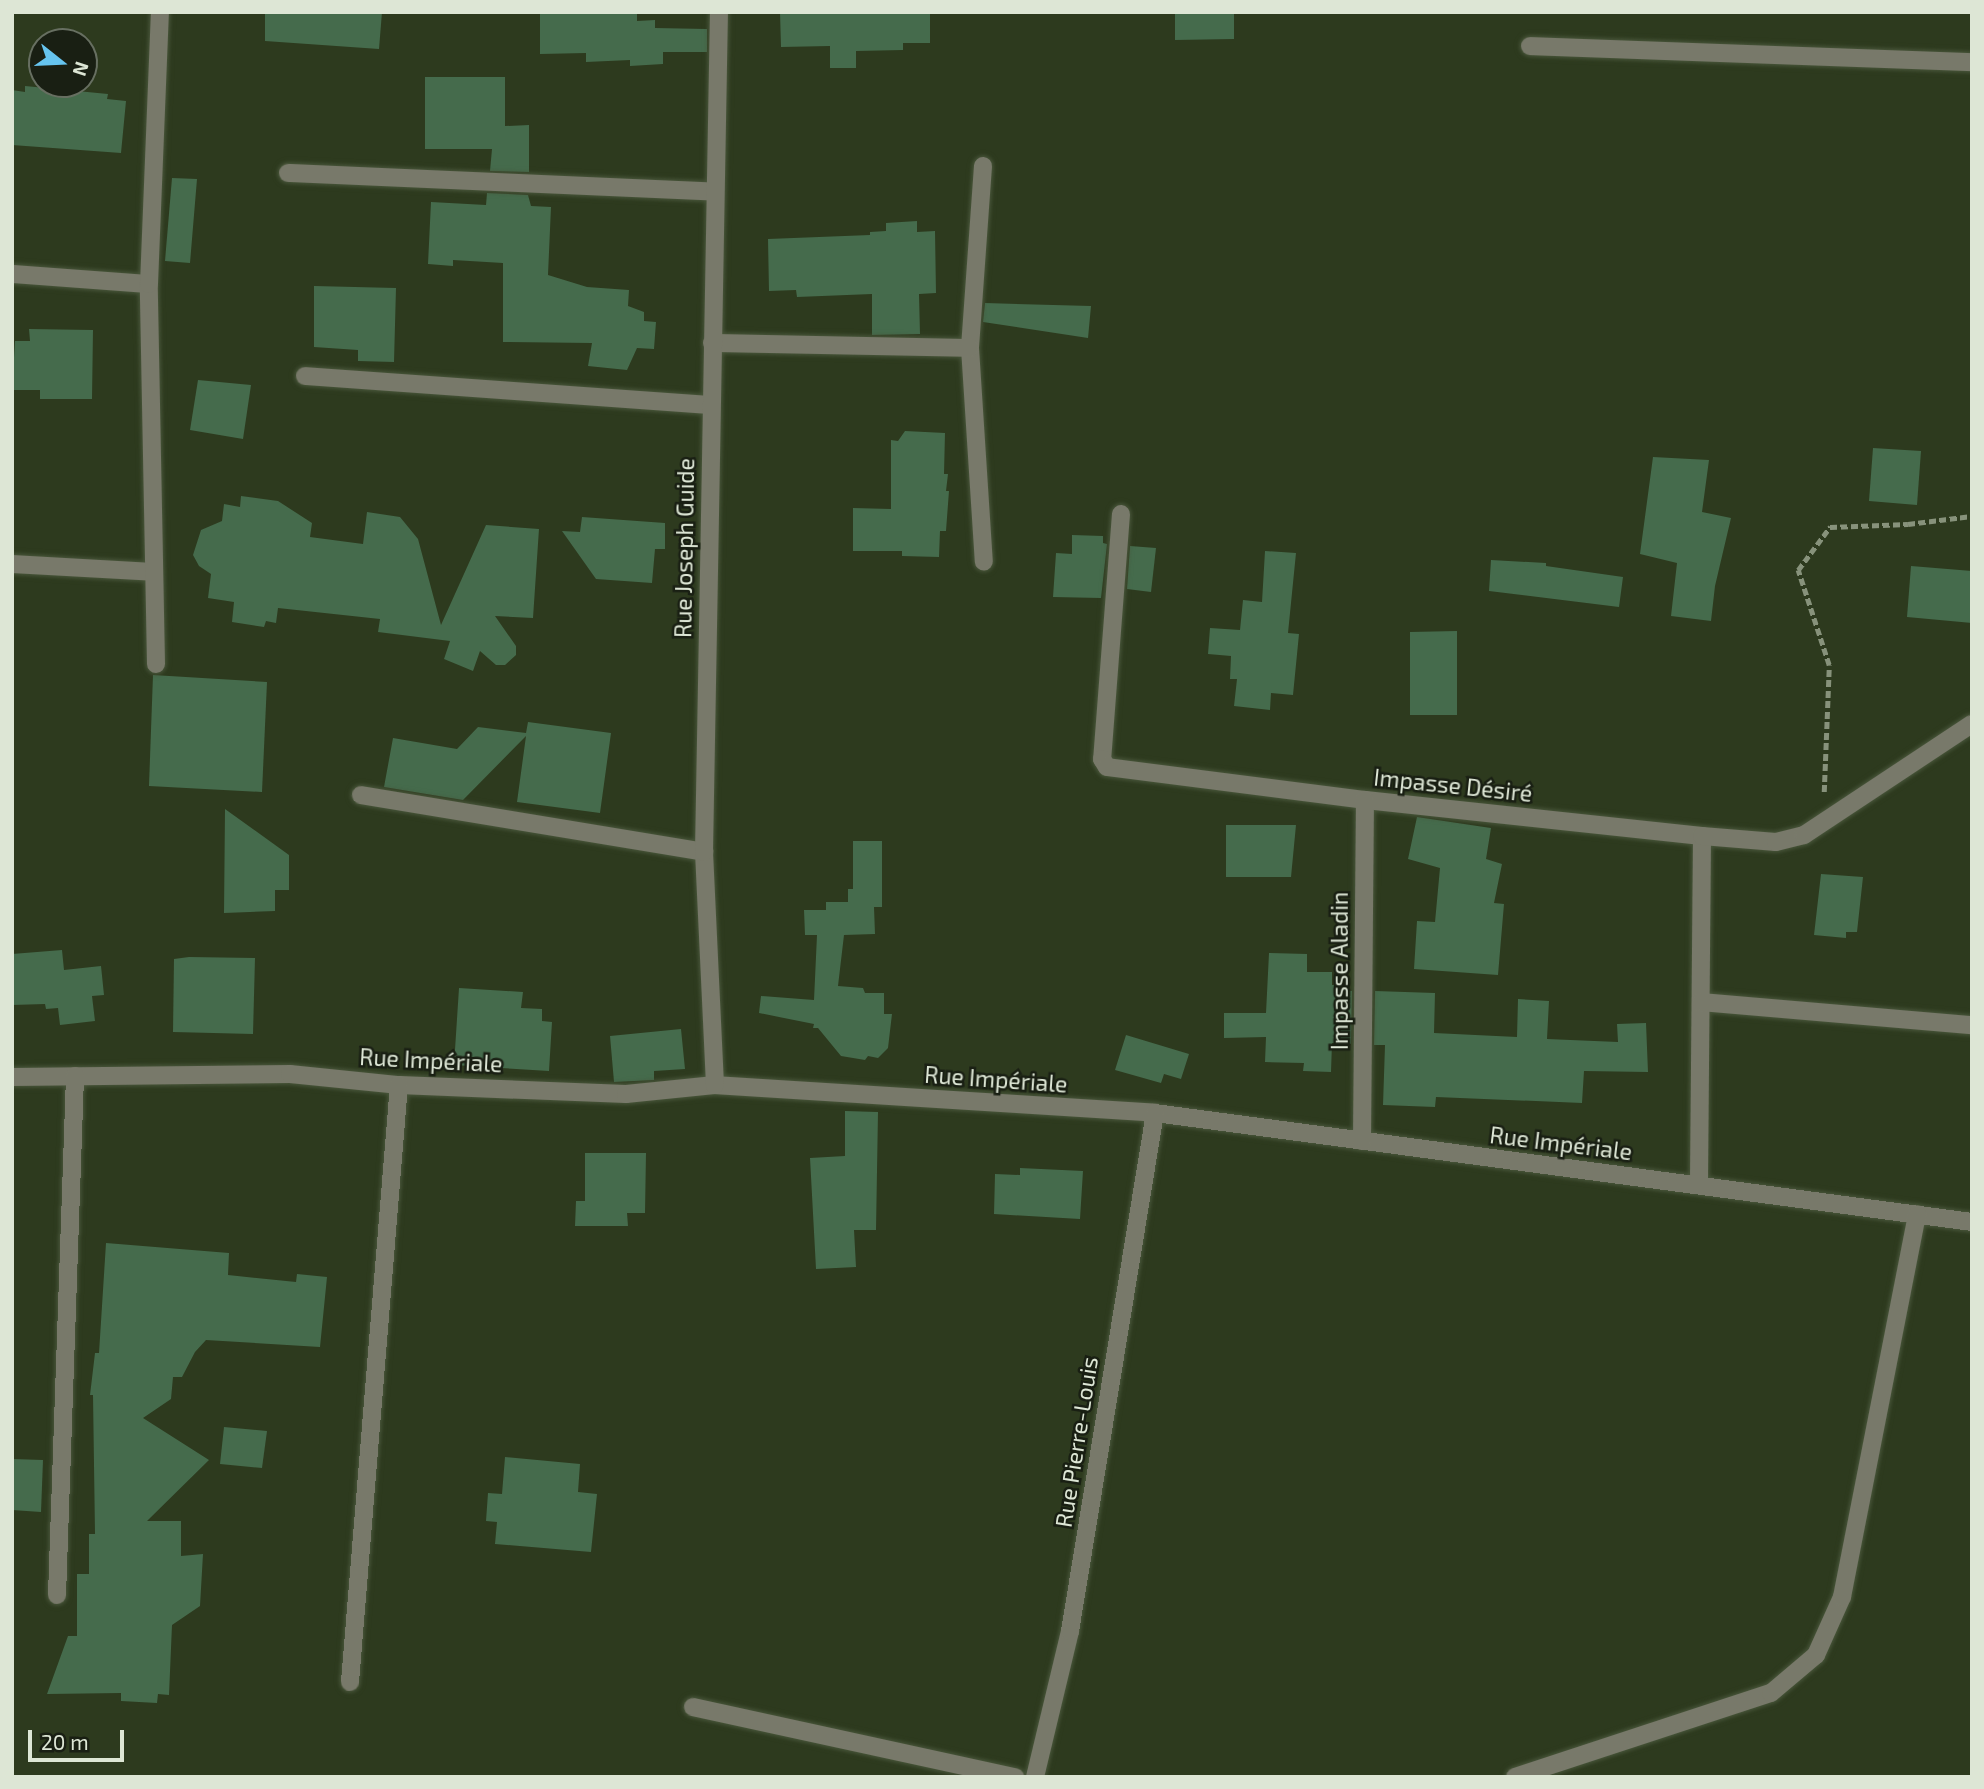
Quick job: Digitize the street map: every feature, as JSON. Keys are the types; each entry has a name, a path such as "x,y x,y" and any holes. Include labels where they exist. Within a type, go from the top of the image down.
{"street":[{"path":"156,664 149,284 160,12"},
{"name":"Rue Joseph Guide","path":"715,1085 704,852 719,12"},
{"path":"1530,46 1972,62"},
{"path":"983,166 970,348 985,562"},
{"path":"288,173 715,192"},
{"path":"12,274 149,284"},
{"path":"712,343 970,348"},
{"path":"305,376 711,405"},
{"name":"Impasse Désiré","path":"1121,514 1103,763 1107,767 1365,800 1776,842 1804,835 1972,724"},
{"path":"12,564 153,572"},
{"path":"361,796 704,852"},
{"name":"Impasse Aladin","path":"1362,1141 1365,800"},
{"path":"1699,1185 1702,836"},
{"path":"1701,1002 1972,1025"},
{"name":"Rue Impériale","path":"12,1076 290,1074 399,1086 626,1094 715,1085 1155,1113 1972,1222"},
{"path":"57,1595 75,1076"},
{"path":"350,1682 399,1086"},
{"name":"Rue Pierre-Louis","path":"1035,1777 1070,1631 1155,1113"},
{"path":"1515,1777 1771,1693 1816,1655 1842,1597 1917,1214"},
{"path":"693,1707 1015,1777"}],"path":[{"path":"1823,821 1829,664 1798,570 1830,527 1909,524 1972,516"}],"building":[{"path":"265,12 382,12 379,49 265,41"},
{"path":"540,12 637,12 637,21 655,20 655,28 707,29 707,52 663,52 663,64 630,66 630,60 586,62 586,53 540,54"},
{"path":"780,12 930,12 930,43 903,43 903,50 856,51 856,68 830,68 830,46 781,47"},
{"path":"1175,12 1234,12 1234,39 1175,40"},
{"path":"425,77 505,77 505,126 529,125 529,172 490,171 492,149 425,149"},
{"path":"25,86 28,86 28,98 98,98 98,93 108,94 107,99 126,101 121,153 12,145 12,90 25,92"},
{"path":"172,178 197,179 190,263 165,261"},
{"path":"487,193 528,195 531,206 551,207 548,275 587,287 629,290 628,306 644,312 644,321 656,322 654,349 637,348 627,370 588,366 592,343 503,342 503,263 453,260 453,266 428,264 431,202 486,205"},
{"path":"917,221 917,232 935,231 936,293 919,294 920,334 872,335 872,294 797,297 796,290 769,291 768,239 870,235 870,232 886,231 886,223"},
{"path":"314,286 396,288 394,362 358,361 358,350 314,347"},
{"path":"985,303 1091,306 1088,338 983,322"},
{"path":"29,329 93,330 92,399 40,399 40,390 12,390 15,341 30,341"},
{"path":"198,380 251,385 243,439 190,430"},
{"path":"905,431 945,433 944,474 948,474 946,491 949,491 946,531 940,531 939,557 902,556 902,551 853,551 853,508 891,509 891,440 898,441"},
{"path":"1873,448 1921,451 1917,505 1869,501"},
{"path":"1653,457 1709,460 1702,512 1731,518 1715,586 1711,621 1671,616 1677,563 1640,554"},
{"path":"241,496 278,501 312,523 310,537 363,544 367,512 400,517 418,539 441,625 486,525 539,529 533,618 495,616 516,646 516,655 505,665 496,665 480,651 473,671 444,659 450,641 378,632 380,619 278,608 276,623 266,621 264,627 232,622 234,602 208,598 211,574 199,566 193,555 201,530 222,521 224,504 240,507"},
{"path":"582,517 665,523 665,549 655,549 652,583 596,579 562,531 580,532"},
{"path":"1072,535 1103,536 1103,543 1107,544 1101,598 1053,597 1056,553 1072,554"},
{"path":"1130,546 1156,548 1151,592 1127,589"},
{"path":"1265,551 1296,553 1288,633 1299,634 1293,695 1271,693 1270,710 1234,706 1237,679 1230,679 1231,656 1208,654 1210,628 1240,630 1243,600 1262,602"},
{"path":"1491,560 1546,563 1546,566 1623,577 1619,607 1489,591"},
{"path":"1911,566 1972,571 1972,623 1907,617"},
{"path":"1457,631 1457,715 1410,715 1410,632"},
{"path":"153,675 267,682 262,792 149,786"},
{"path":"528,722 611,733 600,813 517,802 526,736 463,800 384,787 393,738 457,749 478,727 526,733"},
{"path":"225,809 289,855 289,890 275,890 275,911 224,913"},
{"path":"1417,817 1491,828 1486,859 1502,864 1494,903 1504,904 1498,975 1414,969 1417,921 1435,922 1440,868 1408,859"},
{"path":"1226,825 1296,825 1291,877 1226,877"},
{"path":"853,841 882,841 882,907 874,907 875,934 844,935 838,986 863,988 865,993 884,993 884,1014 892,1014 888,1048 878,1058 868,1056 865,1060 841,1056 818,1028 813,1028 814,1024 759,1013 761,996 814,1000 817,935 805,935 804,910 826,910 826,902 848,902 848,889 853,889"},
{"path":"1821,874 1863,877 1857,932 1846,932 1846,938 1814,935"},
{"path":"62,950 64,970 101,966 104,995 92,996 95,1021 60,1025 58,1008 46,1009 45,1004 12,1005 12,954"},
{"path":"1269,953 1307,954 1307,972 1332,972 1332,985 1342,985 1342,990 1352,991 1351,1044 1332,1043 1331,1072 1303,1071 1304,1063 1265,1062 1266,1037 1224,1038 1224,1013 1266,1013"},
{"path":"255,958 253,1034 173,1032 174,959"},
{"path":"459,988 523,992 521,1008 542,1009 542,1021 552,1022 549,1071 454,1065"},
{"path":"1375,991 1435,993 1434,1033 1517,1037 1518,999 1549,1001 1547,1039 1618,1042 1617,1024 1646,1023 1648,1072 1584,1071 1582,1103 1436,1097 1435,1107 1383,1105 1385,1045 1374,1045"},
{"path":"681,1029 685,1069 654,1071 654,1080 614,1082 610,1036"},
{"path":"1126,1035 1189,1054 1181,1079 1164,1074 1161,1083 1115,1070"},
{"path":"845,1111 878,1112 876,1230 854,1230 856,1267 816,1269 810,1158 845,1156"},
{"path":"585,1153 646,1153 645,1213 627,1213 628,1226 575,1226 576,1201 585,1201"},
{"path":"1020,1168 1083,1171 1080,1219 994,1214 995,1174 1020,1175"},
{"path":"106,1243 229,1253 228,1275 296,1282 297,1274 327,1277 320,1347 206,1340 195,1352 182,1377 173,1377 171,1399 143,1418 209,1460 147,1521 181,1521 181,1556 203,1554 200,1606 172,1625 169,1695 158,1694 157,1703 121,1701 121,1693 47,1694 68,1636 77,1636 77,1574 89,1574 89,1534 95,1534 93,1395 90,1395 95,1353 99,1353"},
{"path":"224,1427 267,1431 262,1468 220,1464"},
{"path":"505,1457 580,1464 578,1492 597,1494 591,1552 495,1544 497,1522 486,1521 488,1493 502,1494"},
{"path":"12,1459 43,1460 41,1512 12,1510"}]}
